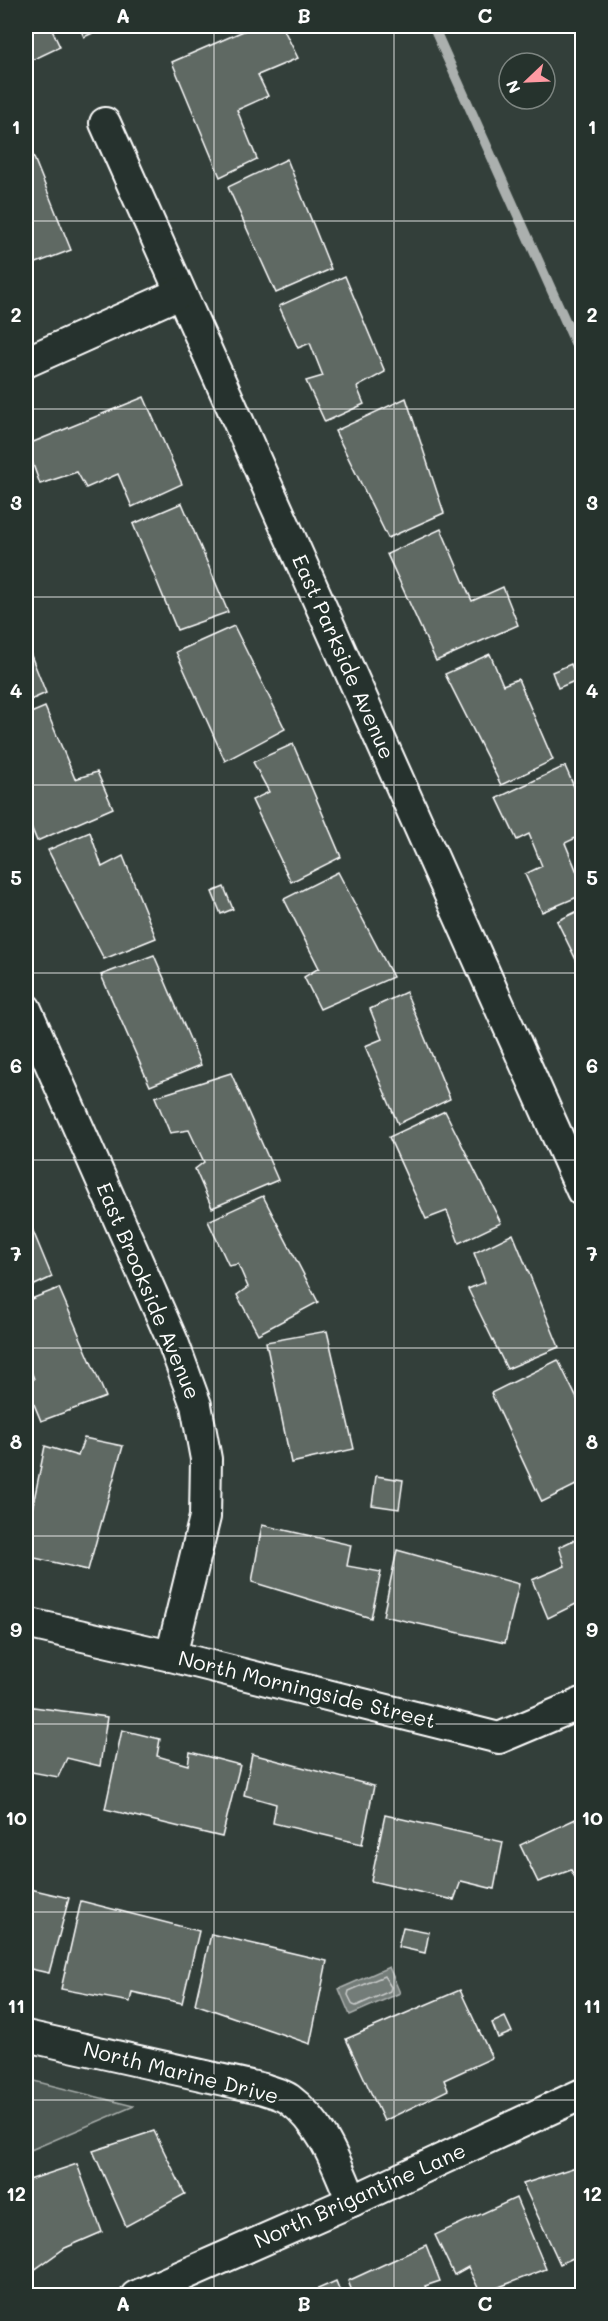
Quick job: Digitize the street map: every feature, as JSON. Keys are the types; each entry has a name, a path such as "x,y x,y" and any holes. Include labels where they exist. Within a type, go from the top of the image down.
{"street":[{"name":"East Parkside Avenue","path":"105,123 582,1191"},
{"path":"26,362 180,293"},
{"name":"East Brookside Avenue","path":"26,1009 173,1342 196,1406 206,1459 205,1517 171,1656"},
{"name":"North Morningside Street","path":"26,1623 171,1656 499,1738 582,1703"},
{"name":"North Marine Drive","path":"26,2036 264,2089 287,2098 312,2119 330,2150 352,2201"},
{"name":"North Brigantine Lane","path":"136,2295 352,2201 582,2094"}],"shaded area":[{"path":"26,2079 133,2106 134,2106 26,2152"}],"water":[{"path":"389,1967 400,1993 350,2015 339,1989"}],"building":[{"path":"26,26 50,26 60,47 26,63"},
{"path":"79,26 108,26 84,37"},
{"path":"255,26 282,26 298,58 258,75 268,96 237,110 257,159 220,177 172,62"},
{"path":"26,138 71,250 26,267"},
{"path":"287,159 331,269 276,293 228,187"},
{"path":"345,276 385,372 357,387 364,404 325,422 306,381 323,376 310,343 298,348 279,306"},
{"path":"144,397 182,484 132,507 118,474 86,488 77,472 40,484 26,445"},
{"path":"406,398 444,513 388,538 335,431"},
{"path":"182,503 228,612 177,630 133,524"},
{"path":"441,529 472,601 503,587 518,625 436,661 387,554"},
{"path":"234,626 285,729 225,761 176,652"},
{"path":"26,643 46,693 26,702"},
{"path":"490,654 503,685 518,679 553,760 501,785 445,674"},
{"path":"571,664 577,680 558,688 552,672"},
{"path":"45,707 75,779 97,772 113,808 37,841 26,814 26,715"},
{"path":"293,744 341,857 291,882 252,800 269,792 253,762"},
{"path":"565,766 582,805 582,835 565,843 582,884 582,895 542,912 525,874 542,866 529,834 517,840 497,798"},
{"path":"90,832 102,867 123,856 156,938 104,959 48,850"},
{"path":"338,872 393,977 320,1009 304,977 319,968 284,899"},
{"path":"224,887 233,909 221,914 212,892"},
{"path":"582,909 582,972 557,921"},
{"path":"154,955 201,1065 150,1086 101,975"},
{"path":"406,992 450,1099 398,1124 365,1046 382,1039 370,1009"},
{"path":"231,1073 278,1180 212,1208 195,1169 204,1162 189,1130 170,1133 155,1097"},
{"path":"445,1111 501,1223 459,1243 447,1211 426,1219 389,1137"},
{"path":"263,1196 318,1302 258,1334 237,1295 248,1287 238,1264 229,1266 208,1221"},
{"path":"26,1214 52,1277 26,1289"},
{"path":"513,1234 559,1347 507,1369 468,1289 485,1282 474,1253"},
{"path":"59,1288 106,1397 41,1421 26,1385 34,1379 26,1359 26,1301"},
{"path":"327,1331 354,1449 291,1463 266,1342"},
{"path":"558,1360 582,1409 582,1482 542,1502 491,1393"},
{"path":"84,1438 123,1446 88,1570 26,1556 26,1539 45,1446 78,1456"},
{"path":"376,1476 403,1480 399,1509 372,1505"},
{"path":"262,1525 351,1545 347,1566 381,1572 371,1618 252,1582"},
{"path":"582,1536 582,1601 548,1618 532,1580 565,1566 559,1547"},
{"path":"397,1550 519,1584 505,1643 383,1616"},
{"path":"26,1706 107,1717 100,1766 67,1758 58,1777 26,1771"},
{"path":"122,1730 160,1739 157,1756 188,1765 190,1752 240,1765 222,1837 105,1809"},
{"path":"252,1754 374,1786 362,1844 273,1823 276,1804 244,1795"},
{"path":"385,1815 503,1842 494,1889 461,1881 454,1900 371,1881"},
{"path":"582,1816 582,1881 578,1883 571,1870 538,1882 520,1845"},
{"path":"26,1888 69,1898 49,1973 26,1968"},
{"path":"81,1901 199,1931 182,2003 132,1992 130,2002 61,1989"},
{"path":"403,1927 429,1932 425,1953 398,1947"},
{"path":"211,1934 327,1961 310,2044 195,2004"},
{"path":"460,1990 492,2058 444,2080 448,2090 384,2121 346,2039"},
{"path":"505,2017 512,2032 498,2038 492,2023"},
{"path":"154,2131 185,2194 126,2226 93,2151"},
{"path":"77,2164 102,2232 65,2248 34,2270 26,2251 26,2181"},
{"path":"582,2165 582,2254 560,2264 523,2184"},
{"path":"516,2198 546,2269 481,2294 468,2267 454,2275 435,2235"},
{"path":"426,2245 440,2281 425,2286 429,2296 354,2296 348,2281"},
{"path":"336,2281 342,2296 302,2296"}],"waterway":[{"path":"433,26 582,358"}]}
